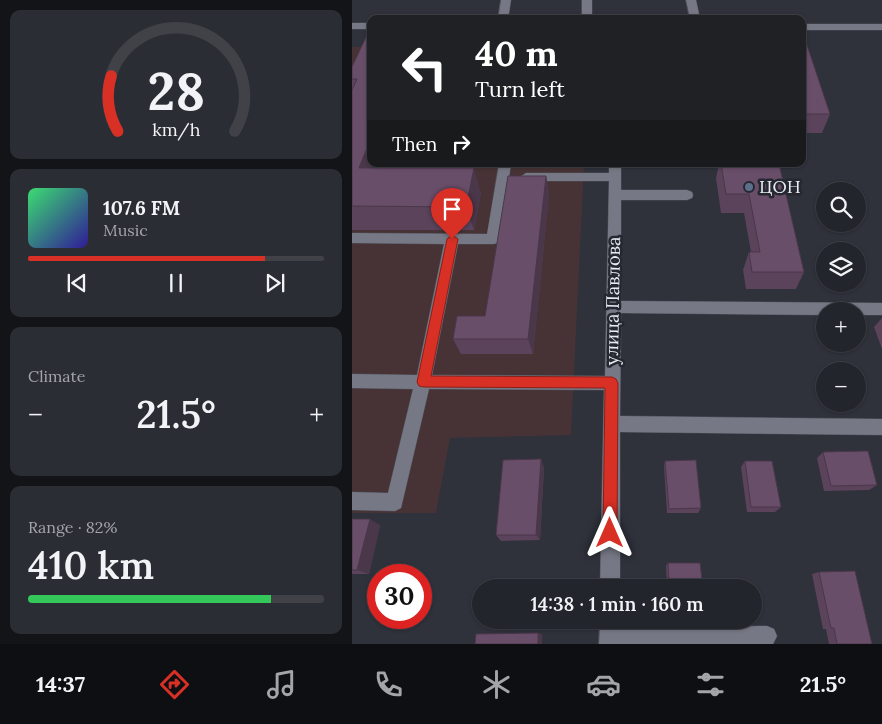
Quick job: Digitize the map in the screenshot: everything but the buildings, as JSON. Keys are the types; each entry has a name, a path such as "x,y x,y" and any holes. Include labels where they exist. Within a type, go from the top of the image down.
{"street":[{"path":"504,15 506,0"},
{"path":"587,0 587,15"},
{"path":"692,0 694,15"},
{"path":"352,26 367,26"},
{"path":"806,27 882,27"},
{"path":"352,238 493,239 504,170 615,170"},
{"name":"улица Павлова","path":"610,579 615,170"},
{"path":"614,195 687,195"},
{"path":"352,501 395,502 424,382 452,239"},
{"path":"613,307 882,308"},
{"path":"352,382 612,383"},
{"path":"611,424 882,428"},
{"path":"609,634 767,636"}],"shaded area":[{"path":"352,47 367,47 367,167 584,167 571,435 450,438 436,513 352,513"}],"place":[{"name":"ЦОН","path":"749,187"}],"route":[{"path":"452,239 424,382 612,383 610,533"}]}
